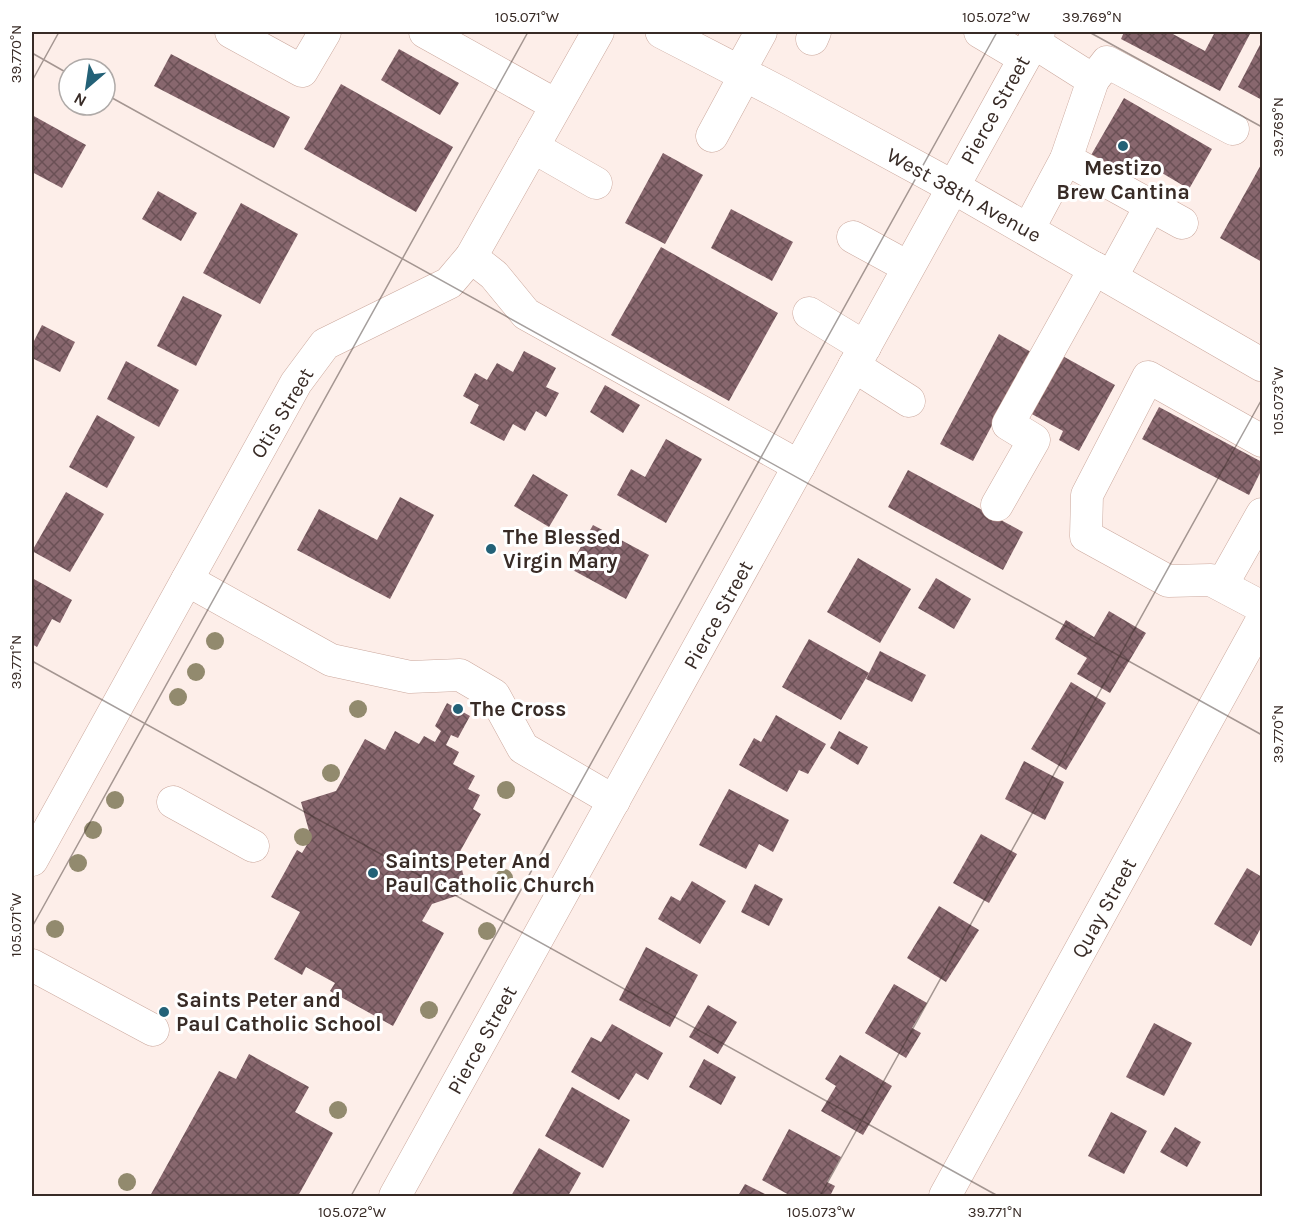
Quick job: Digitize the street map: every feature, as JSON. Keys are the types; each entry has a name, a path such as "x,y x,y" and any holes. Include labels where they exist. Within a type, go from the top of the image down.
{"main road":[{"name":"West 38th Avenue","path":"662,32 953,187 1262,363"}],"street":[{"path":"231,32 302,71 325,32"},
{"path":"425,32 556,105"},
{"name":"Otis Street","path":"32,860 296,383 325,344 449,283 471,257 598,32"},
{"path":"712,136 761,32"},
{"path":"980,32 1032,44 1092,80"},
{"name":"Pierce Street","path":"394,1197 1032,44"},
{"path":"1028,230 1066,159 1092,80 1107,62 1233,129"},
{"path":"533,147 596,183"},
{"path":"1066,159 1182,223"},
{"path":"997,505 1034,440 1008,424 1103,273 1151,206"},
{"path":"853,237 909,267"},
{"path":"471,257 494,275 526,314 799,466"},
{"path":"809,313 909,401"},
{"path":"1259,430 1148,377 1087,495 1086,536 1168,581 1211,580 1263,607"},
{"path":"1222,585 1263,514"},
{"path":"187,580 331,660 410,677 460,675 494,695 523,748 614,801"},
{"name":"Quay Street","path":"945,1197 1263,620"},
{"path":"173,802 252,846"},
{"path":"32,964 153,1030"}],"building":[{"path":"1124,32 1169,32 1205,51 1215,32 1251,32 1220,91 1121,39"},
{"path":"1262,41 1262,100 1238,87"},
{"path":"399,49 459,83 440,115 381,80"},
{"path":"171,54 290,117 274,148 154,86"},
{"path":"341,84 453,147 416,212 304,149"},
{"path":"1124,98 1212,149 1189,189 1135,157 1123,176 1090,157"},
{"path":"32,115 86,145 62,188 32,172"},
{"path":"663,153 703,175 665,244 625,223"},
{"path":"1262,163 1262,262 1220,238"},
{"path":"158,191 197,213 181,241 142,219"},
{"path":"241,203 298,234 260,304 203,273"},
{"path":"731,209 793,242 772,281 711,248"},
{"path":"661,247 778,313 729,401 611,335"},
{"path":"183,296 222,315 196,366 157,346"},
{"path":"42,325 75,342 60,372 32,358 32,345"},
{"path":"999,334 1031,352 973,461 940,444"},
{"path":"524,351 556,368 546,387 559,393 546,417 536,411 525,431 513,424 504,441 470,423 479,405 463,396 475,373 487,380 497,363 513,372"},
{"path":"1059,354 1115,385 1079,451 1059,440 1063,431 1028,412"},
{"path":"126,361 179,390 159,427 107,399"},
{"path":"605,385 640,405 623,433 590,412"},
{"path":"1159,407 1262,462 1262,469 1249,495 1142,439"},
{"path":"97,415 135,437 107,488 69,467"},
{"path":"666,439 702,459 666,523 617,495 631,469 645,477"},
{"path":"908,470 1023,532 1003,570 888,507"},
{"path":"533,474 568,495 549,527 514,506"},
{"path":"66,492 104,514 70,572 32,551"},
{"path":"400,497 434,515 390,599 297,550 319,509 377,540"},
{"path":"593,525 649,555 626,599 569,568"},
{"path":"858,558 911,589 880,643 827,612"},
{"path":"32,578 72,600 60,623 52,619 37,647 32,644"},
{"path":"936,578 971,599 954,629 918,608"},
{"path":"1109,611 1146,633 1110,693 1077,674 1087,658 1055,639 1066,620 1094,637"},
{"path":"809,639 869,673 841,720 782,687"},
{"path":"880,651 926,675 912,702 866,679"},
{"path":"1071,682 1106,703 1066,770 1031,749"},
{"name":"Saints Peter And Paul Catholic Church","path":"447,703 470,716 458,738 451,735 446,745 459,752 453,764 475,776 468,789 480,795 473,809 481,814 458,855 468,892 432,904 422,921 444,933 393,1026 330,991 335,983 306,967 302,975 274,959 300,912 271,897 297,850 302,853 311,838 301,802 336,791 365,739 385,750 395,731 419,744 424,736 435,742 441,731 435,726"},
{"path":"776,715 826,744 808,774 799,770 787,792 739,765 754,738 761,742"},
{"path":"839,731 868,747 858,765 830,748"},
{"path":"1024,761 1064,782 1045,820 1005,799"},
{"path":"729,789 789,820 773,852 759,844 746,869 699,845"},
{"path":"981,834 1017,854 989,903 953,883"},
{"path":"1247,868 1262,877 1262,926 1251,946 1214,924"},
{"path":"692,881 726,901 700,944 658,919 671,896 680,901"},
{"path":"755,884 783,899 769,926 741,912"},
{"path":"939,906 979,930 946,982 907,958"},
{"path":"646,947 698,975 670,1027 619,1000"},
{"path":"894,984 927,1003 912,1028 921,1033 906,1058 865,1033"},
{"path":"708,1005 737,1022 718,1054 689,1037"},
{"path":"1154,1023 1192,1043 1164,1096 1126,1077"},
{"path":"612,1024 663,1053 648,1080 636,1073 619,1100 571,1072 591,1037 601,1042"},
{"path":"249,1054 309,1087 295,1112 333,1133 298,1196 150,1196 219,1071 236,1079"},
{"path":"840,1055 892,1086 863,1135 821,1111 836,1086 825,1079"},
{"path":"704,1059 736,1077 721,1105 689,1087"},
{"path":"572,1087 630,1120 603,1168 545,1136"},
{"path":"1111,1112 1147,1131 1124,1174 1088,1156"},
{"path":"1175,1127 1201,1142 1187,1167 1160,1152"},
{"path":"789,1129 841,1157 827,1182 835,1186 830,1196 791,1196 762,1180"},
{"path":"539,1148 581,1173 568,1196 511,1196"},
{"path":"745,1184 769,1196 738,1196"}],"place":[{"name":"Mestizo Brew Cantina","path":"1123,146"},
{"name":"The Blessed Virgin Mary","path":"491,549"},
{"name":"The Cross","path":"458,709"},
{"name":"Saints Peter And Paul Catholic Church","path":"373,873"},
{"name":"Saints Peter and Paul Catholic School","path":"164,1012"}]}
